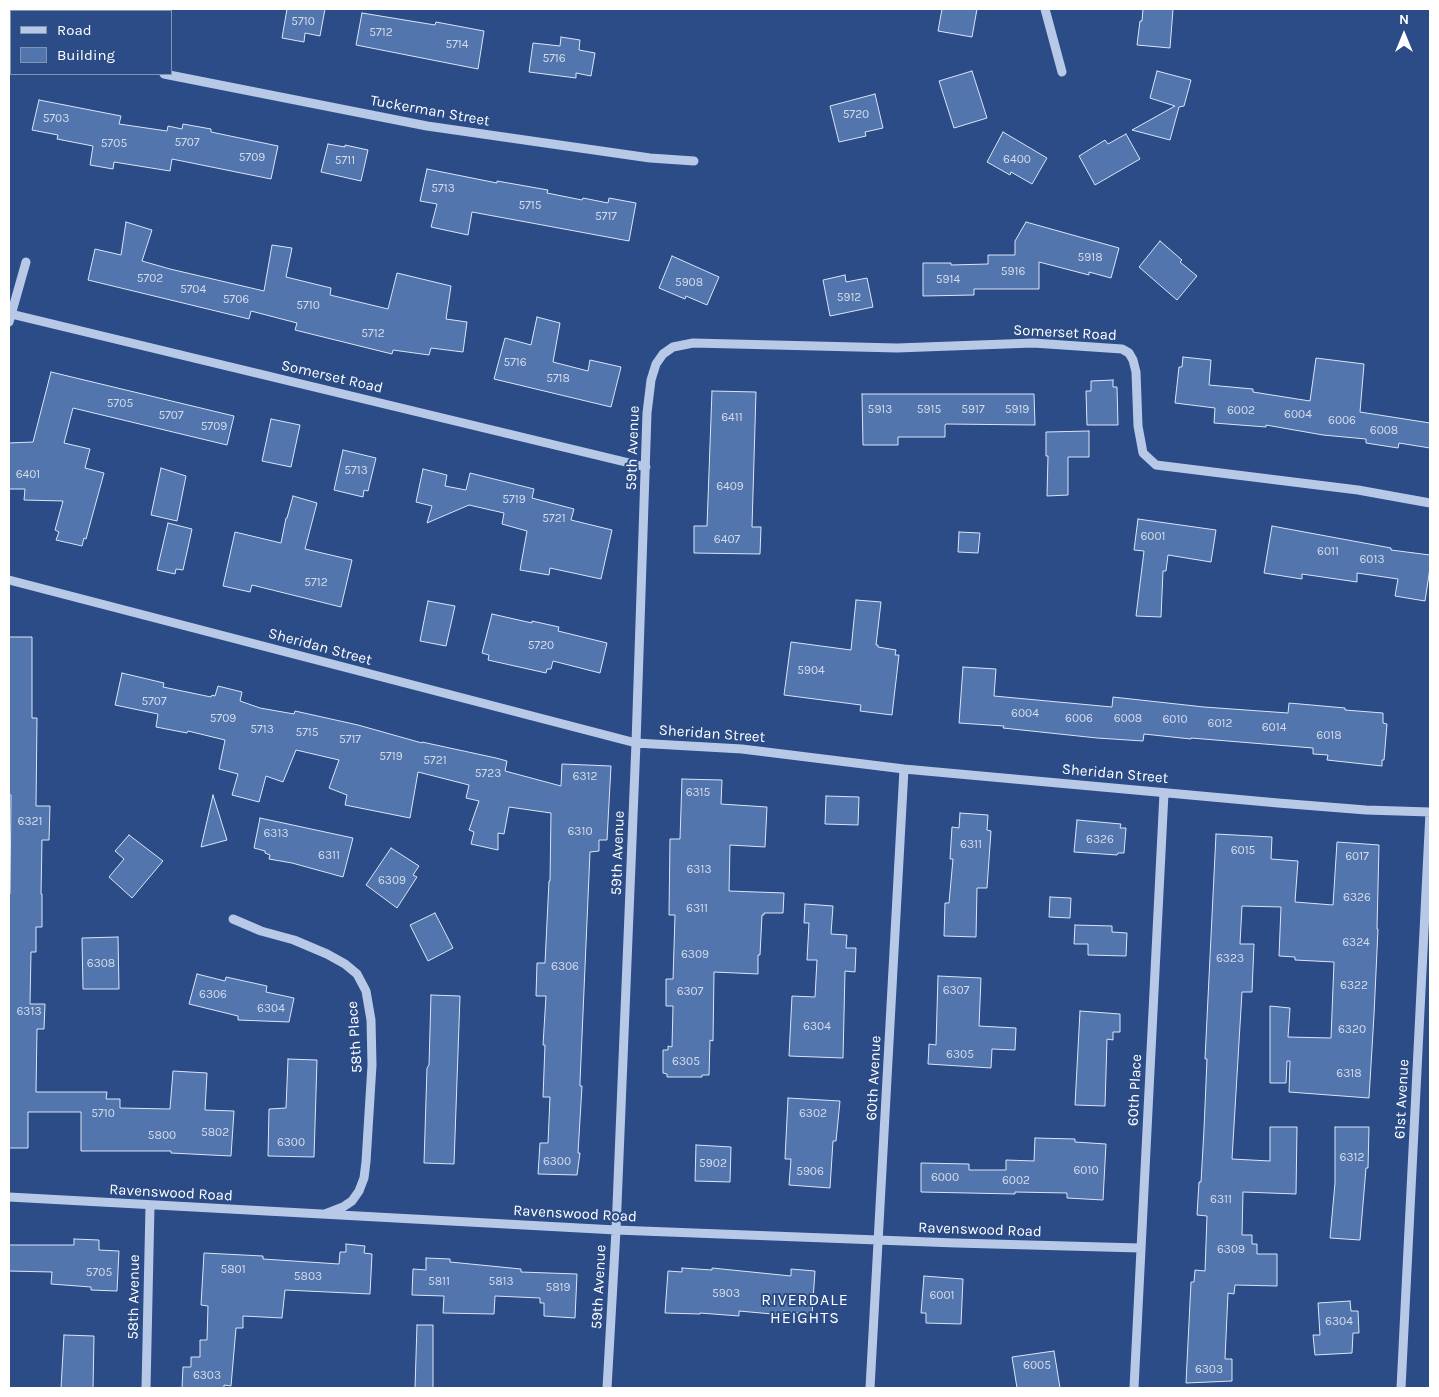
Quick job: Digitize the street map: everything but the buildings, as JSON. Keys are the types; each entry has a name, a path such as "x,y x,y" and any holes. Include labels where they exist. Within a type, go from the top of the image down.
{"street":[{"path":"1045,9 1062,72"},
{"name":"Tuckerman Street","path":"169,75 426,126 650,158 694,161"},
{"path":"10,318 26,262"},
{"name":"Somerset Road","path":"10,318 646,467"},
{"name":"Somerset Road","path":"693,343 897,348 1032,343 1122,349 1129,353 1136,372 1138,426 1143,453 1156,465 1358,490 1430,503"},
{"name":"59th Avenue","path":"607,1388 616,1230 636,743 647,412 651,380 656,364 663,354 673,347 693,343"},
{"name":"Sheridan Street","path":"9,580 636,743 742,749 904,769 1164,793 1366,810 1430,812"},
{"name":"60th Avenue","path":"870,1388 904,769"},
{"name":"60th Place","path":"1134,1388 1164,793"},
{"name":"61st Avenue","path":"1401,1388 1430,812"},
{"name":"58th Place","path":"233,920 261,931 294,940 327,954 345,964 357,974 366,991 370,1020 372,1065 364,1178 359,1191 352,1201 343,1207 322,1215"},
{"name":"Ravenswood Road","path":"9,1197 616,1230 1140,1248"},
{"name":"58th Avenue","path":"146,1388 150,1206"}],"district":[{"name":"RIVERDALE HEIGHTS","path":"805,1309"}]}
